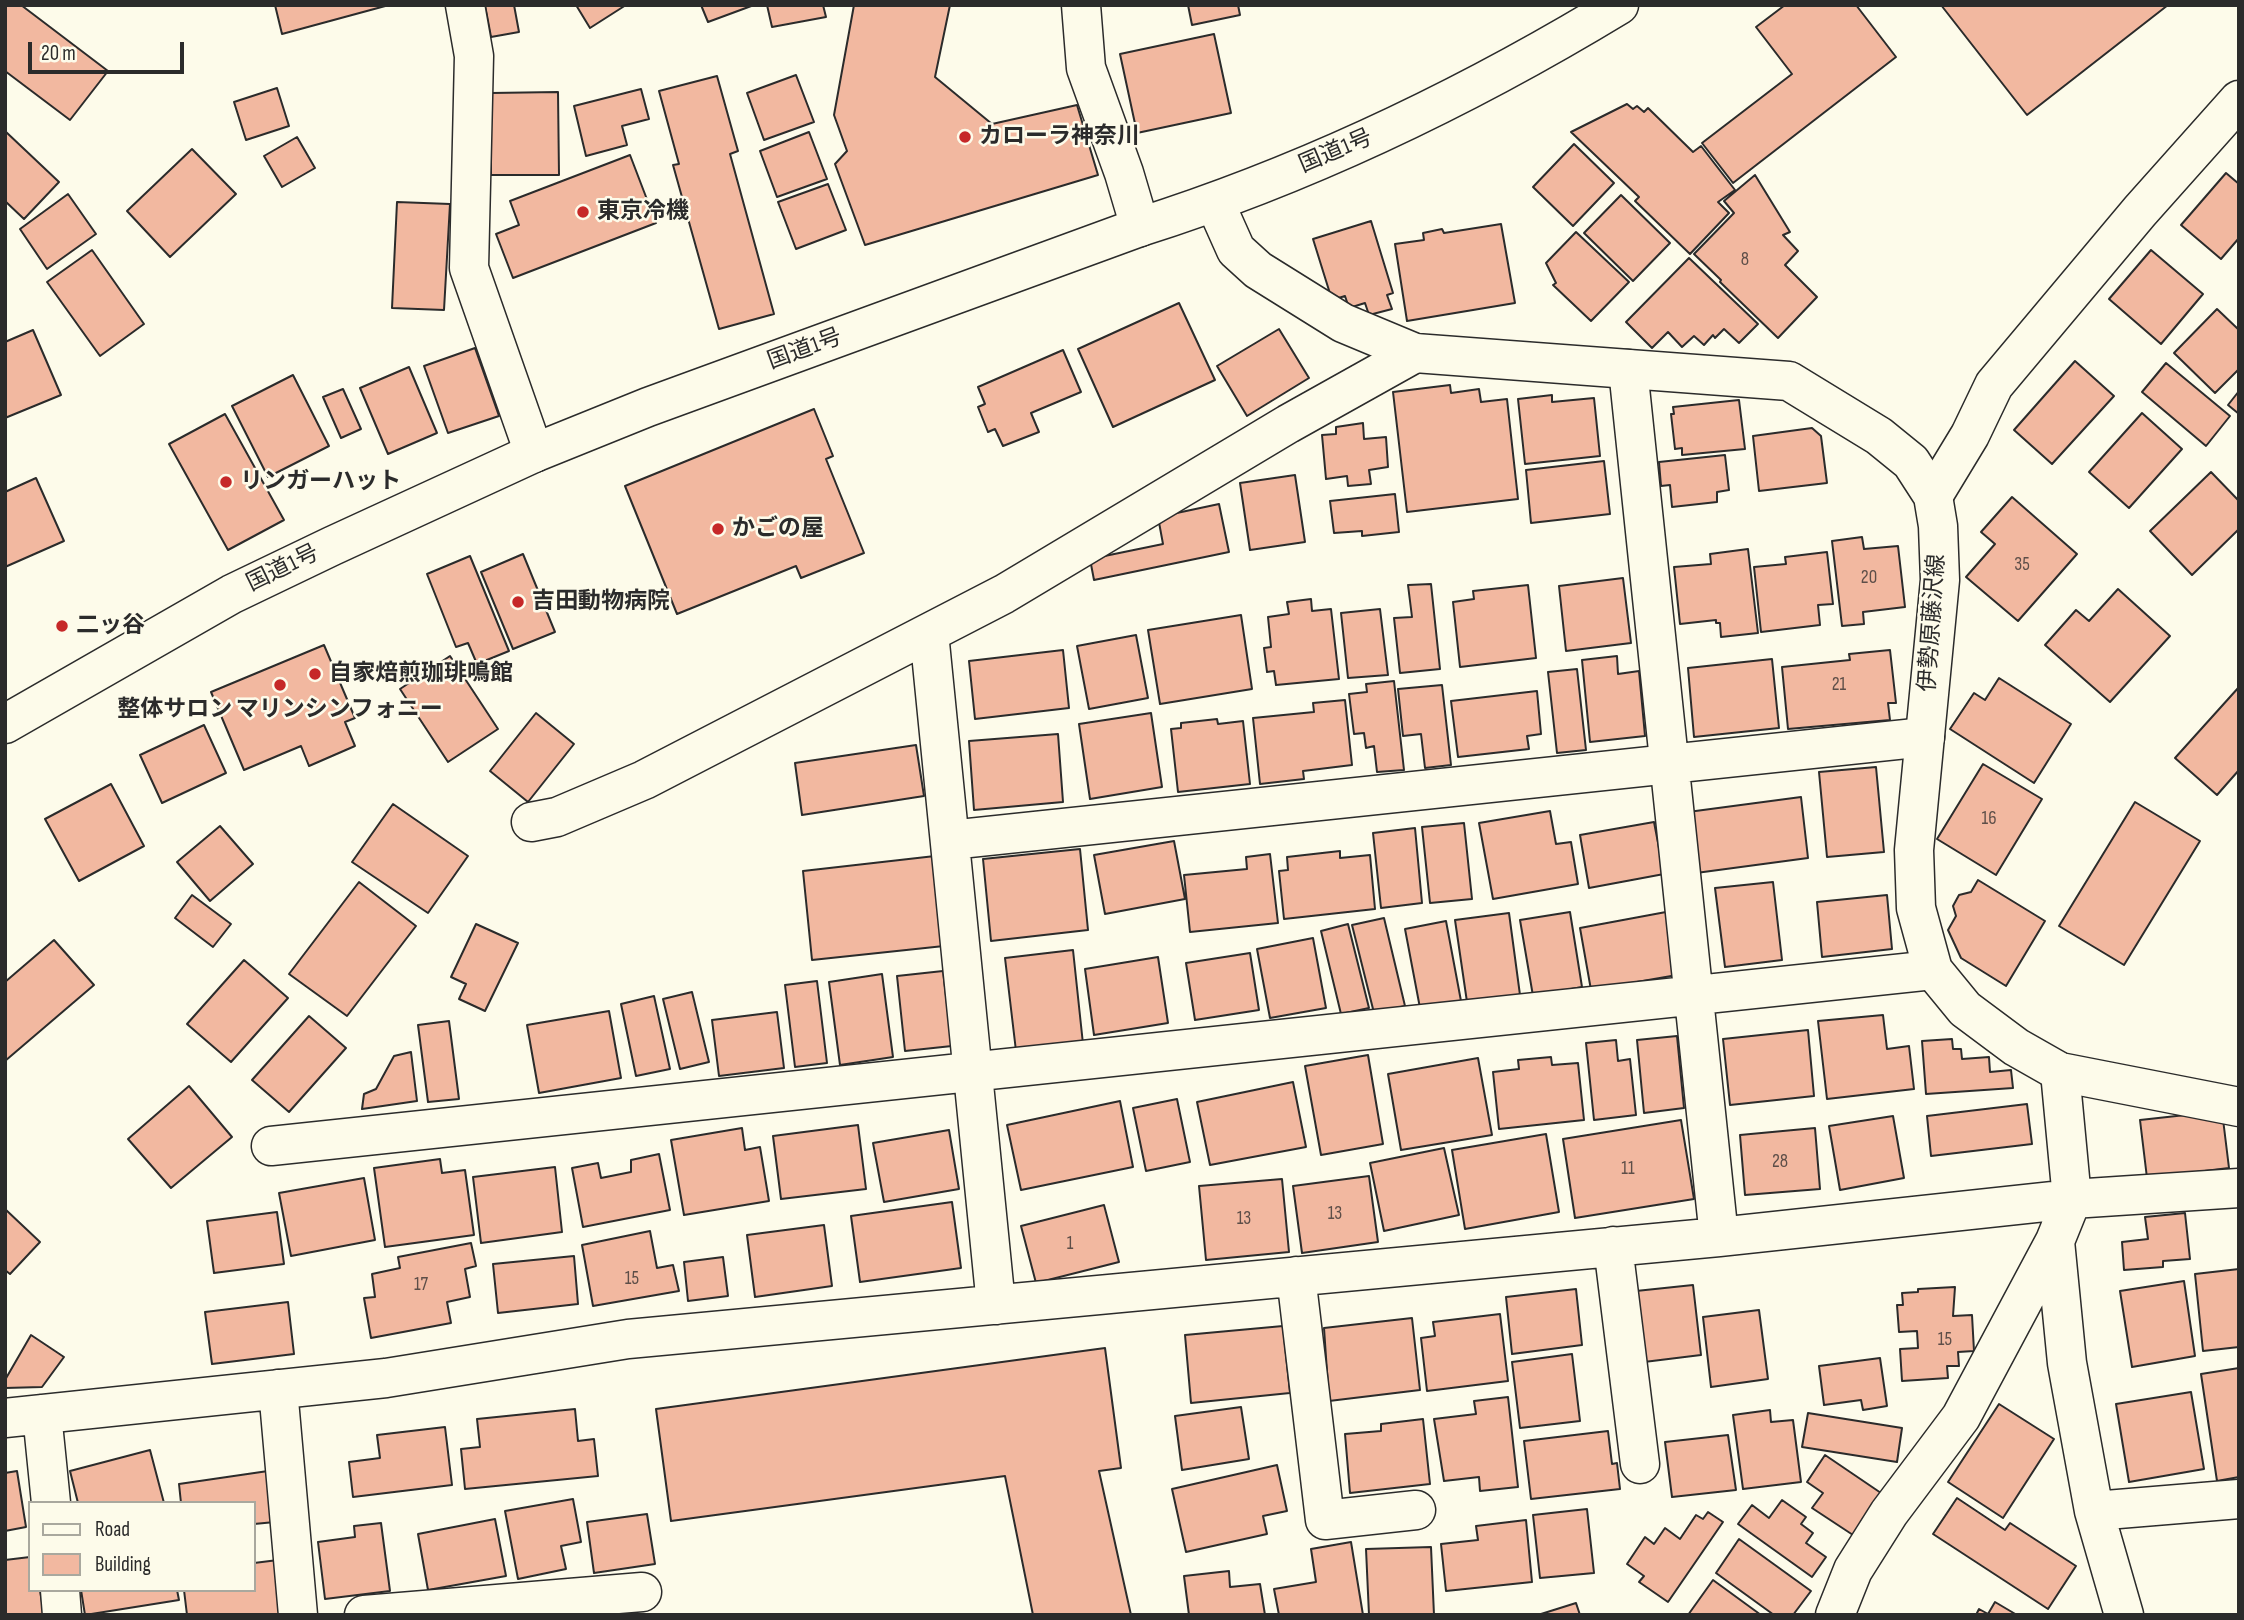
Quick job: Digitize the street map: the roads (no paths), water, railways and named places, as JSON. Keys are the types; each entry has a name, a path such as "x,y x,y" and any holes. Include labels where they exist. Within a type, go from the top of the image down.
{"main road":[{"path":"465,5 474,55 468,268 534,453"},
{"path":"1082,5 1086,68 1124,173 1140,228"},
{"name":"国道1号","path":"5,724 232,594 534,453 648,407 1215,203 1389,129 1564,39 1619,5"},
{"path":"1933,496 1970,435 1994,385 2140,211 2239,100"},
{"name":"伊勢原藤沢線","path":"1215,203 1236,250 1258,270 1343,323 1416,353 1789,381 1880,436 1911,462 1933,496 1938,526 1940,580 1914,850 1916,908 1933,970 1965,1009 2015,1047 2060,1072 2239,1107"},
{"path":"531,822 557,817 644,779 1004,594 1289,424 1416,353"},
{"path":"1628,369 1719,1237"},
{"path":"929,633 996,1305"},
{"path":"950,840 1925,737"},
{"path":"271,1146 1933,970"},
{"path":"1814,1615 1961,1417 2055,1241 2072,1199 2060,1072"},
{"path":"5,1418 386,1378 628,1339 1719,1237 2072,1199 2239,1188"},
{"path":"2055,1241 2067,1363 2094,1511 2124,1615"},
{"path":"1613,1247 1640,1464"},
{"path":"1296,1276 1325,1520 1416,1510"},
{"path":"278,1389 298,1615"},
{"path":"42,1414 51,1501"},
{"path":"2094,1511 2239,1499"},
{"path":"1835,1615 1853,1570 1889,1513"},
{"path":"60,1592 62,1615"},
{"path":"364,1615 642,1592"}],"place":[{"name":"カローラ神奈川","path":"965,137"},
{"name":"東京冷機","path":"583,212"},
{"name":"リンガーハット","path":"226,482"},
{"name":"かごの屋","path":"718,529"},
{"name":"吉田動物病院","path":"518,602"},
{"name":"二ッ谷","path":"62,626"},
{"name":"自家焙煎珈琲鳴館","path":"315,674"},
{"name":"整体サロン マリンシンフォニー","path":"280,685"}]}
